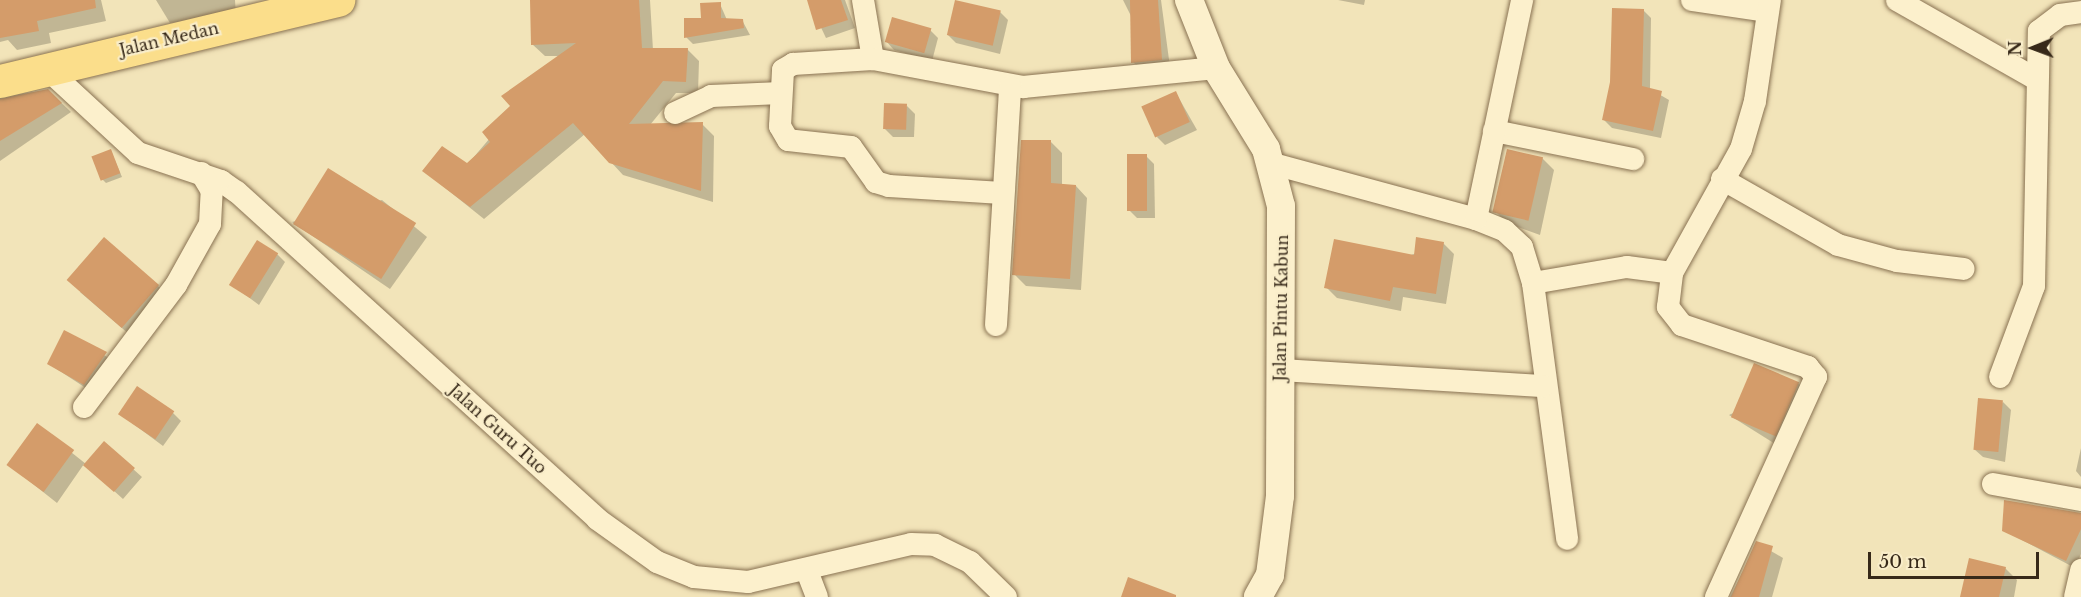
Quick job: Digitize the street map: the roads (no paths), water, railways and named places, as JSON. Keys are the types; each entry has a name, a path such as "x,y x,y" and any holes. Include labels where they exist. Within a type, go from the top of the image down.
{"main road":[{"name":"Jalan Medan","path":"0,81 319,2"}],"street":[{"path":"863,0 873,59"},
{"name":"Jalan Pintu Kabun","path":"1189,0 1216,68 1270,163 1285,260 1280,370 1277,541 1258,597"},
{"path":"1476,219 1522,0"},
{"path":"1692,0 1769,5 1755,101 1741,149 1722,179 1672,273 1668,308 1682,325 1808,367 1816,377 1716,597"},
{"path":"1897,0 2036,79"},
{"path":"2000,377 2034,286 2036,79 2039,31 2060,15 2081,12"},
{"path":"1002,193 876,182 851,147 788,140 780,126 781,73 793,64 873,59 1010,87 1216,68"},
{"name":"Jalan Guru Tuo","path":"46,69 138,153 201,173 237,192 626,542 657,562 719,582 776,579 911,544 935,545 970,562 1006,597"},
{"path":"996,325 1010,87"},
{"path":"675,113 711,96 781,93"},
{"path":"1494,131 1633,159"},
{"path":"1270,163 1476,219 1505,231 1522,247 1533,283 1543,386 1567,539"},
{"path":"84,407 176,285 210,224 212,191 201,173"},
{"path":"1722,179 1838,244 1897,261 1964,269"},
{"path":"1533,283 1627,267 1672,273"},
{"path":"1280,370 1543,386"},
{"path":"1993,484 2081,500"},
{"path":"2076,597 2081,570"},
{"path":"807,571 817,597"}]}
